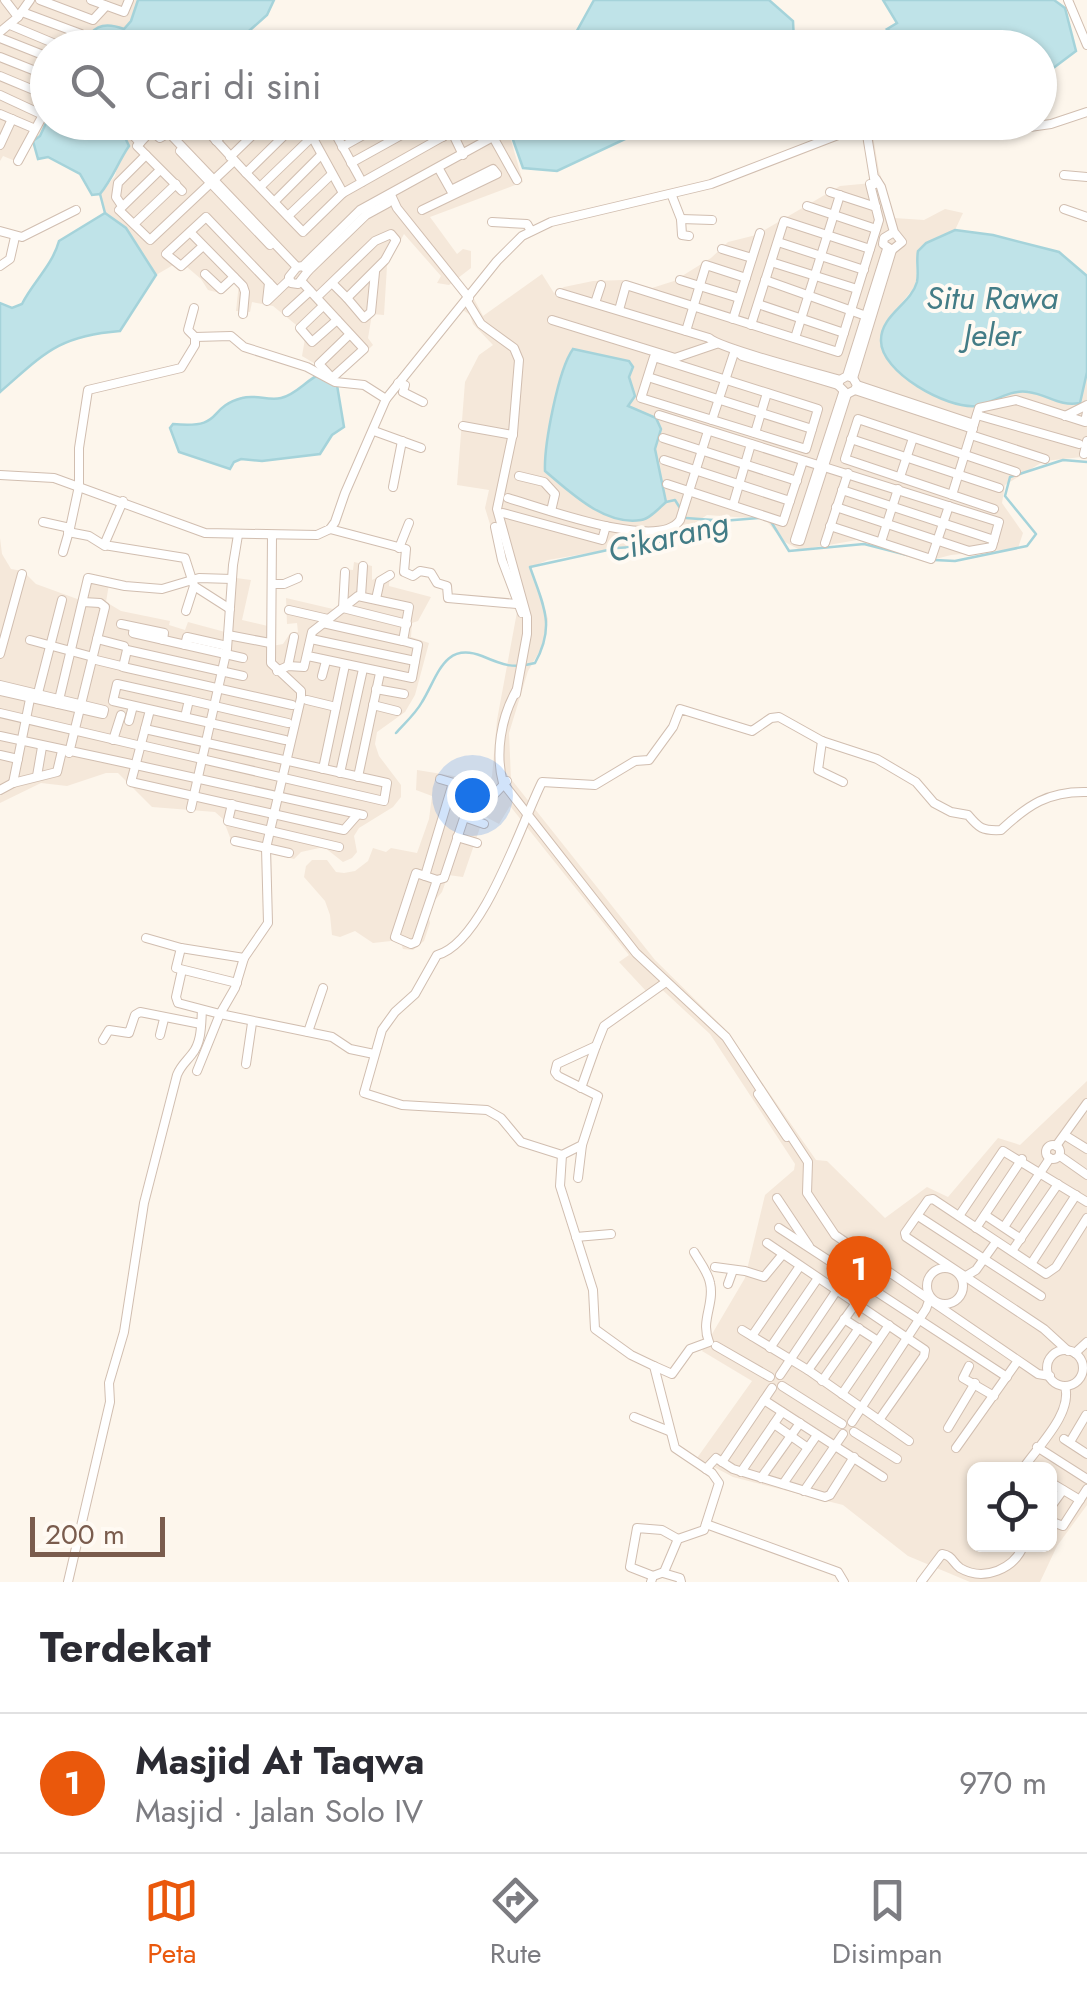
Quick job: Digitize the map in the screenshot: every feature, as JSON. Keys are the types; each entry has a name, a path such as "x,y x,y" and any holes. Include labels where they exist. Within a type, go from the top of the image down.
{"street":[{"path":"2,0 20,14 69,30"},
{"path":"30,0 0,35 30,49"},
{"path":"40,0 93,20"},
{"path":"91,0 124,12 129,0"},
{"path":"1068,0 1087,46"},
{"path":"84,30 106,6"},
{"path":"10,25 30,33"},
{"path":"0,57 30,69"},
{"path":"0,76 30,88"},
{"path":"0,95 30,109"},
{"path":"1057,120 1087,112"},
{"path":"0,114 30,127"},
{"path":"0,146 12,119"},
{"path":"18,161 30,135"},
{"path":"172,140 301,268 302,282 364,349 332,378 319,364 350,334"},
{"path":"160,170 120,210 150,240 249,140"},
{"path":"246,172 279,140"},
{"path":"260,188 309,140"},
{"path":"314,140 343,193"},
{"path":"338,140 362,182"},
{"path":"342,147 355,140"},
{"path":"351,164 394,140"},
{"path":"216,141 303,232 343,193 438,140"},
{"path":"453,140 463,155"},
{"path":"269,283 265,303 360,210 390,201 488,140"},
{"path":"499,140 518,180"},
{"path":"330,529 386,399 497,261 531,231 550,222 672,196 743,173 822,140"},
{"path":"619,310 626,285 838,352 879,220 867,140"},
{"path":"134,224 179,188 146,156 138,146 140,142"},
{"path":"274,202 322,155"},
{"path":"122,206 116,197 118,182 146,156"},
{"path":"439,170 452,192"},
{"path":"422,210 452,192 494,170 496,174 452,192"},
{"path":"288,216 332,174"},
{"path":"1064,176 1087,177"},
{"path":"798,540 890,250 902,242 891,232 881,187 873,181"},
{"path":"795,338 834,215 835,194 876,207"},
{"path":"672,196 681,219 682,235 689,236"},
{"path":"390,201 468,300 481,324 505,343 513,358 510,436 492,509 524,620 525,637"},
{"path":"807,206 876,229"},
{"path":"1064,209 1087,218"},
{"path":"0,231 28,235 76,210"},
{"path":"202,246 181,266 166,254 206,217 277,291"},
{"path":"681,219 712,220"},
{"path":"751,325 784,221 870,249"},
{"path":"492,222 527,224 531,231"},
{"path":"190,232 243,286 243,314"},
{"path":"890,250 884,238 891,232"},
{"path":"733,319 760,233"},
{"path":"287,312 317,298 375,241 392,234 396,240 375,270 346,298"},
{"path":"0,266 10,260 16,236"},
{"path":"778,242 864,270"},
{"path":"722,249 752,258"},
{"path":"217,261 202,276 220,289 234,277"},
{"path":"771,262 858,289"},
{"path":"686,331 706,266 746,278"},
{"path":"334,284 364,318 370,312 375,270"},
{"path":"243,286 256,272"},
{"path":"290,280 295,284 302,282"},
{"path":"680,280 740,298"},
{"path":"765,282 869,316"},
{"path":"596,303 601,285"},
{"path":"560,292 913,407 1083,443 1084,454"},
{"path":"317,298 300,328 312,342 337,320"},
{"path":"758,304 844,333"},
{"path":"194,308 188,331 195,337 231,336 244,348 307,367 334,382 364,386 386,399"},
{"path":"552,320 676,358 716,344"},
{"path":"63,552 79,486 79,448 88,390 182,368 195,345 195,337"},
{"path":"712,420 735,350"},
{"path":"654,357 818,409 806,449 641,398 648,377 654,357"},
{"path":"648,377 812,429"},
{"path":"398,383 405,384 403,392 423,402"},
{"path":"755,433 767,393"},
{"path":"970,422 1016,400 1064,416 1085,422 1087,408 1064,416"},
{"path":"659,415 999,522 988,550 969,551 836,508"},
{"path":"994,509 844,459 858,420 1016,472"},
{"path":"970,422 1018,450 1045,459"},
{"path":"952,495 970,422"},
{"path":"463,427 510,436"},
{"path":"1018,450 1025,430"},
{"path":"374,431 421,448"},
{"path":"508,498 606,526 650,532 670,529 680,520 708,431"},
{"path":"663,438 796,481"},
{"path":"900,477 913,438"},
{"path":"851,439 998,488"},
{"path":"393,487 402,440"},
{"path":"733,505 752,444"},
{"path":"664,460 790,501"},
{"path":"667,484 783,522 803,461"},
{"path":"824,542 848,473"},
{"path":"0,475 46,476 124,501 196,531 317,535 330,529 407,550 404,572 414,576 422,571 432,574 437,583 448,586 448,598 518,604"},
{"path":"519,476 544,482 556,494 551,510"},
{"path":"881,542 898,489"},
{"path":"842,490 994,540"},
{"path":"106,546 103,540 124,501"},
{"path":"830,526 931,559 949,506"},
{"path":"503,513 602,540 606,526"},
{"path":"43,522 89,536 106,546 187,560 192,583 186,611"},
{"path":"399,548 408,523"},
{"path":"191,808 227,650 238,535"},
{"path":"197,1071 237,983 244,958 268,923 268,830 302,694 274,667 270,643 272,535"},
{"path":"500,538 527,616 503,755 506,784 636,952 713,1026 806,1168 804,1194 834,1238 1042,1376 1050,1376"},
{"path":"361,596 363,566"},
{"path":"344,608 345,572"},
{"path":"0,654 5,616 22,574"},
{"path":"376,599 380,581 390,575"},
{"path":"59,702 88,578 162,589 232,579"},
{"path":"272,584 298,578"},
{"path":"192,583 230,608"},
{"path":"260,666 303,668 313,634 323,619 361,596 410,607 404,641"},
{"path":"13,782 26,719 62,600"},
{"path":"0,790 13,782 57,772 74,731 105,607 84,602"},
{"path":"344,608 407,624"},
{"path":"288,610 418,645 412,678 308,656"},
{"path":"298,624 299,612"},
{"path":"120,624 134,626 133,633 186,645 188,637 243,658"},
{"path":"313,634 415,661"},
{"path":"228,635 270,643"},
{"path":"288,666 294,637"},
{"path":"30,640 120,666"},
{"path":"98,640 124,646"},
{"path":"243,676 127,650 122,667 292,704"},
{"path":"322,676 326,660"},
{"path":"323,768 345,665"},
{"path":"340,772 363,669"},
{"path":"358,777 380,673"},
{"path":"284,740 112,701 117,684 288,722"},
{"path":"0,688 81,706"},
{"path":"376,689 404,694"},
{"path":"185,718 189,700"},
{"path":"306,700 336,708"},
{"path":"317,717 320,704"},
{"path":"373,705 397,710"},
{"path":"114,740 133,706"},
{"path":"582,1144 562,1155 522,1142 501,1118 487,1110 402,1105 366,1094 382,1030 415,994 436,956 450,951 477,918 542,782 595,785 635,761 649,760 673,727 680,708 752,731 770,718 780,718 822,741 883,762 916,782 930,801 968,815 983,828 1001,830 1036,801 1087,792"},
{"path":"0,736 65,752 134,765 360,814 345,830 131,782 134,765 139,746 150,710"},
{"path":"0,712 384,802 387,783 145,729"},
{"path":"369,724 384,726"},
{"path":"822,741 818,770 844,782"},
{"path":"37,776 42,747"},
{"path":"0,756 18,759"},
{"path":"437,880 416,942 395,937 416,873 437,880 444,878 471,797 470,788 440,778"},
{"path":"0,779 13,782"},
{"path":"425,876 453,783"},
{"path":"471,797 487,802 506,784"},
{"path":"232,804 228,821 340,847"},
{"path":"464,817 484,824"},
{"path":"441,825 477,843"},
{"path":"235,841 289,853"},
{"path":"146,938 244,958"},
{"path":"181,948 174,966 237,983"},
{"path":"182,970 177,1001 252,1023 335,1038 348,1048 374,1054"},
{"path":"581,1088 601,1029 663,981"},
{"path":"308,1032 322,988"},
{"path":"68,1582 110,1402 109,1383 124,1332 147,1188 177,1075 198,1045 202,1010"},
{"path":"103,1040 109,1030 129,1033 138,1013 201,1024"},
{"path":"160,1035 164,1019"},
{"path":"246,1064 252,1023"},
{"path":"578,1178 582,1144 598,1096 558,1076 556,1068 596,1046"},
{"path":"1087,1103 1066,1136 1046,1151 1087,1175"},
{"path":"1066,1136 1086,1146"},
{"path":"959,1216 1006,1150 1087,1202"},
{"path":"562,1155 560,1186 594,1290 596,1331 631,1355 672,1374 690,1349 709,1342 704,1323 710,1282 694,1252"},
{"path":"1004,1227 1040,1171 1055,1157"},
{"path":"976,1228 1022,1159"},
{"path":"1012,1251 1058,1184"},
{"path":"1031,1264 1076,1195"},
{"path":"777,1198 812,1250"},
{"path":"1087,1218 1051,1272 1043,1273 932,1199 906,1232 906,1237 1044,1329 1071,1352 1082,1362 1082,1373 1076,1382 1066,1386 1056,1383 1048,1367 1051,1358 1071,1352 1087,1342"},
{"path":"985,1215 1021,1240"},
{"path":"918,1216 1041,1296"},
{"path":"780,1228 1007,1377"},
{"path":"576,1237 611,1234"},
{"path":"970,1279 996,1242"},
{"path":"767,1243 925,1350 880,1420"},
{"path":"715,1267 767,1276 783,1254"},
{"path":"722,1462 779,1383 790,1360 860,1257"},
{"path":"752,1336 800,1266"},
{"path":"955,1270 943,1269 931,1276 928,1285 932,1303 1016,1362 1032,1368"},
{"path":"728,1284 734,1270"},
{"path":"932,1303 949,1304 961,1294 962,1280 955,1270"},
{"path":"770,1348 818,1278"},
{"path":"808,1370 856,1302"},
{"path":"804,1490 932,1303"},
{"path":"844,1318 878,1341"},
{"path":"842,1394 889,1325"},
{"path":"822,1381 858,1328"},
{"path":"742,1330 808,1370 908,1440"},
{"path":"716,1346 897,1460"},
{"path":"956,1448 1016,1362"},
{"path":"654,1366 677,1450 706,1469 720,1486 699,1534 678,1539 662,1530 638,1528 630,1568 656,1577 680,1578 682,1582"},
{"path":"969,1366 963,1377 994,1396"},
{"path":"948,1428 974,1384"},
{"path":"1027,1462 1065,1408 1066,1386"},
{"path":"764,1400 882,1477"},
{"path":"742,1472 782,1412"},
{"path":"1084,1413 1067,1440 1087,1454"},
{"path":"634,1417 669,1431"},
{"path":"761,1478 800,1423"},
{"path":"774,1424 808,1448"},
{"path":"783,1484 817,1436"},
{"path":"1037,1447 1087,1480"},
{"path":"706,1469 714,1458 742,1472 828,1496 854,1457"},
{"path":"1057,1486 1080,1500"},
{"path":"1057,1498 1063,1490"},
{"path":"1057,1524 1062,1527 1087,1490"},
{"path":"706,1524 838,1572 844,1582"},
{"path":"656,1577 678,1539"},
{"path":"921,1582 942,1554 950,1555 961,1569 986,1576 1006,1570 1020,1552"}],"shaded area":[{"path":"0,0 138,0 124,30 30,30 30,140 20,163 3,156 0,161"},
{"path":"126,140 511,140 523,182 430,217 457,254 463,249 471,251 471,268 449,285 437,283 441,276 404,234 387,266 384,315 372,314 368,338 373,345 339,378 302,356 306,333 273,306 252,302 250,312 236,311 239,283 232,281 220,293 208,290 180,261 156,275 149,268 126,228 105,213 100,194 115,176 119,160 129,146"},
{"path":"865,140 874,140 894,218 924,220 945,209 963,213 955,230 939,236 916,263 917,284 887,321 883,354 915,386 976,406 997,396 1087,372 1087,459 1044,461 1005,485 1002,503 1023,533 1018,548 1013,549 951,555 924,562 857,540 800,550 783,541 765,519 707,515 660,541 548,560 531,567 548,619 542,647 528,671 509,733 511,779 655,960 724,1028 816,1160 827,1161 885,1218 927,1187 948,1197 998,1138 1020,1145 1087,1081 1087,1505 1057,1546 1057,1462 967,1462 967,1552 1054,1552 1040,1582 970,1582 908,1556 843,1505 733,1477 697,1458 752,1381 702,1351 745,1278 765,1195 794,1170 795,1164 710,1034 656,984 646,991 619,962 629,955 510,806 499,824 484,816 463,877 448,875 442,892 425,902 430,923 424,941 413,950 403,949 400,940 373,943 355,931 340,937 332,935 325,901 304,877 312,860 327,860 336,872 344,873 355,871 368,861 373,848 417,853 432,796 416,790 417,770 479,780 475,795 482,797 492,776 497,720 517,612 485,508 489,490 457,485 465,382 479,355 493,345 460,308 472,295 483,316 542,274 554,293 593,281 623,280 652,288 674,281 711,258 728,242 756,235 840,186 872,183"},
{"path":"232,537 241,539 236,578 251,580 242,620 272,627 272,646 283,644 289,635 298,632 297,623 287,624 286,598 333,609 341,606 343,569 353,570 354,562 372,566 372,580 390,572 389,586 431,597 418,621 412,623 411,637 429,643 415,695 405,712 377,732 375,744 379,756 401,785 401,797 393,807 359,828 354,836 357,852 352,858 343,862 324,847 301,852 294,859 237,844 215,812 152,807 118,773 67,786 41,783 0,803 0,538 2,554 11,569 23,571 36,584 80,600 86,579 109,584 106,602 121,611 170,621 169,625 185,630 188,622 225,632"}],"water":[{"path":"138,0 274,0 267,15 250,30 95,30 109,25 124,29"},
{"path":"594,0 769,0 793,21 793,30 577,30"},
{"path":"883,0 1054,0 1065,8 1076,51 1057,65 1057,30 887,29 897,23"},
{"path":"126,140 129,146 100,194 92,195 80,174 48,157 38,159 33,141"},
{"path":"513,140 623,140 557,171 523,168"},
{"path":"105,213 126,228 156,275 120,331 67,342 0,392 0,303 12,308 22,304 59,241"},
{"name":"Situ Rawa Jeler","path":"955,230 1059,252 1087,276 1087,372 1080,403 1021,392 982,405 964,405 933,395 891,364 884,352 882,331 914,290 918,251 926,243"},
{"path":"573,349 629,361 635,396 628,406 656,418 661,429 655,449 666,502 644,519 628,521 602,513 545,471 553,408"},
{"path":"320,374 337,385 344,427 332,435 320,454 262,461 241,459 230,469 179,452 170,428 173,424 208,421 223,407 242,398 287,396"}],"waterway":[{"path":"100,194 105,213"},
{"name":"Cikarang","path":"934,560 955,561 1027,546 1036,534 1005,496 1010,477 1063,460 1087,462"},
{"path":"666,502 675,500 680,508"},
{"path":"686,518 713,520"},
{"name":"Cikarang","path":"396,733 417,710 451,657 469,653 508,665 535,663 546,626 530,567 617,548 648,546 709,522 759,518"},
{"name":"Cikarang","path":"770,520 789,551 864,544 907,555"}],"place":[{"name":"Masjid At Taqwa","path":"859,1318"}]}
